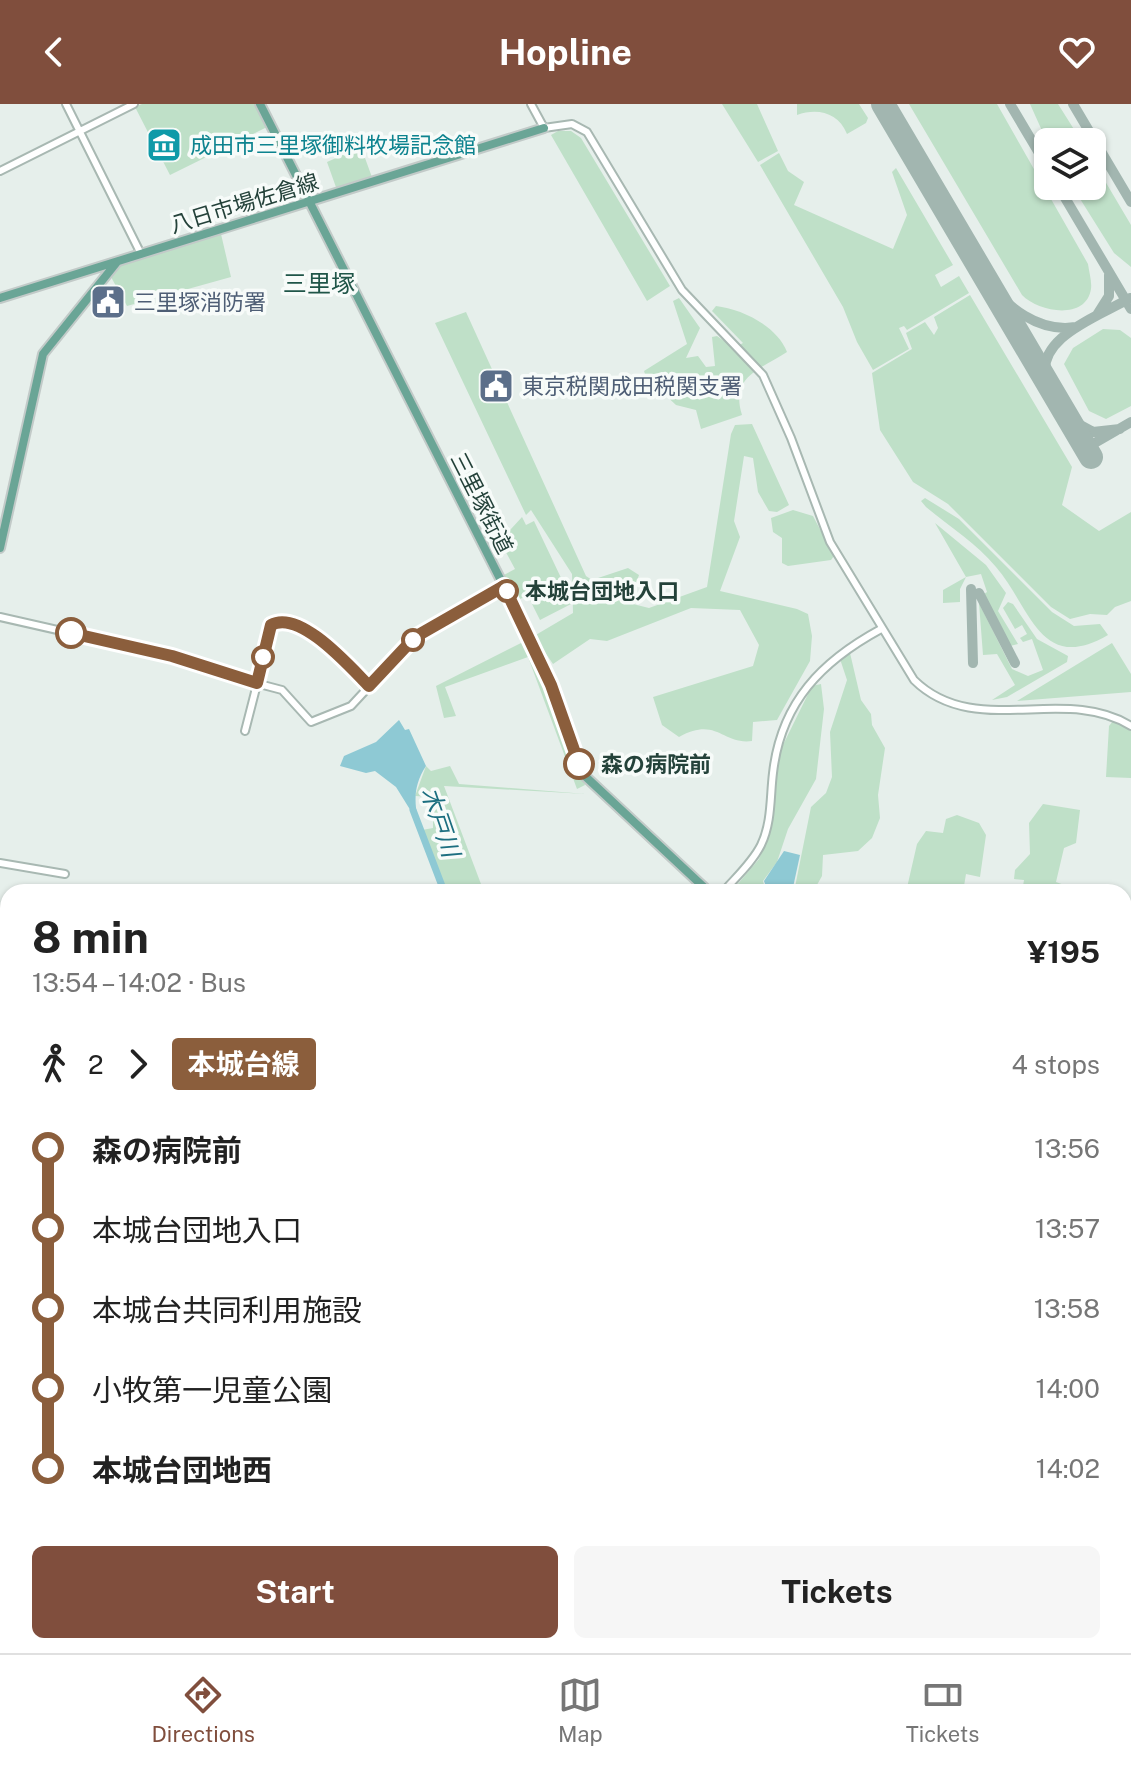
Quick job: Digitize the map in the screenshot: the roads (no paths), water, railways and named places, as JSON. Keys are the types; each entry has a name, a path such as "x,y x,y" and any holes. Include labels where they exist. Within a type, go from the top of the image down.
{"main road":[{"name":"三里塚街道","path":"260,104 504,586 551,685 586,777 700,884"},
{"name":"八日市場佐倉線","path":"0,298 544,128"},
{"path":"0,548 43,354 118,262"}],"street":[{"path":"66,104 141,254"},
{"path":"0,171 134,104"},
{"path":"531,104 544,128 572,124 587,132 684,292 763,375 791,438 830,542 914,680 949,703 985,710 1083,707 1111,715 1131,726"},
{"path":"0,617 172,656 282,690 311,722 351,706 415,637 504,586"},
{"path":"245,731 271,625 275,622 311,632 369,686"},
{"path":"730,884 750,862 765,835 779,738 797,699 829,662 881,629"},
{"path":"0,863 65,874"}],"water":[{"path":"399,720 405,730 409,729 426,766 418,784 417,815 414,816 396,787 375,771 366,773 340,766 344,756 376,742"},
{"path":"784,851 800,855 794,884 765,884 764,881"}],"waterway":[{"name":"木戸川","path":"413,810 441,884"}],"place":[{"name":"成田市三里塚御料牧場記念館","path":"164,145"},
{"name":"三里塚消防署","path":"108,302"},
{"name":"東京税関成田税関支署","path":"496,386"},
{"name":"本城台団地入口","path":"507,591"},
{"name":"森の病院前","path":"579,764"}],"district":[{"name":"三里塚","path":"319,284"}]}
